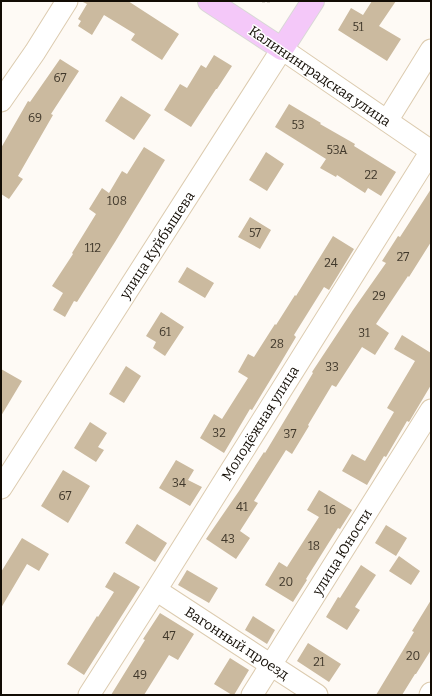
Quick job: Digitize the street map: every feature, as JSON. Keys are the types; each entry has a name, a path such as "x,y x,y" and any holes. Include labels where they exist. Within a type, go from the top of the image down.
{"main road":[{"name":"Калининградская улица","path":"209,1 282,49"},
{"name":"улица Куйбышева","path":"282,49 313,1"}],"street":[{"path":"1,101 35,52 67,1"},
{"name":"Калининградская улица","path":"282,49 431,151"},
{"name":"улица Куйбышева","path":"1,488 282,49"},
{"path":"387,121 431,50"},
{"name":"Молодёжная улица","path":"89,695 431,151"},
{"name":"улица Юности","path":"252,695 431,410"},
{"name":"Вагонный проезд","path":"156,590 317,695"}],"path":[{"path":"262,1 272,1"}],"building":[{"path":"81,1 128,1 179,34 162,60 131,40 135,34 104,15 92,35 78,26 81,21 78,19 87,4"},
{"path":"372,1 396,1 379,26 401,39 387,61 338,30 351,8 363,15"},
{"path":"214,55 232,66 191,127 164,110 180,84 187,88 201,65 206,68"},
{"path":"60,59 79,71 51,114 53,115 18,176 23,179 9,199 1,194 1,148 28,101 30,102"},
{"path":"121,96 151,115 134,140 105,121"},
{"path":"289,104 355,144 354,146 396,172 381,196 368,188 365,193 337,175 336,177 320,168 326,159 275,127"},
{"path":"144,147 165,160 77,302 74,301 65,317 53,310 63,293 52,286 73,254 72,253 96,214 89,209 102,188 109,193 122,171 127,174"},
{"path":"266,152 284,164 267,191 249,180"},
{"path":"431,189 431,242 409,277 408,276 376,324 389,333 375,355 362,347 336,387 332,385 292,454 286,450 254,501 258,503 240,531 250,538 236,559 206,539 264,452 265,453 313,373 312,372 386,263 382,261 398,236 400,237"},
{"path":"250,217 271,230 260,249 238,237"},
{"path":"333,236 354,249 329,290 324,287 294,335 296,337 280,364 252,410 250,409 224,453 200,438 214,414 222,419 248,378 238,372 248,354 254,357 275,324 276,325 295,295 296,296"},
{"path":"187,267 214,283 205,298 178,282"},
{"path":"161,312 184,327 165,356 153,348 156,342 146,336"},
{"path":"402,335 431,353 431,385 409,422 407,421 386,457 384,456 367,485 342,471 352,454 365,461 394,412 387,408 415,361 394,349"},
{"path":"126,366 141,376 124,403 109,394"},
{"path":"1,369 22,381 1,416"},
{"path":"90,422 107,433 98,447 104,450 96,462 74,448"},
{"path":"176,460 194,470 188,480 202,487 190,506 159,488"},
{"path":"63,470 90,486 68,523 41,506"},
{"path":"319,490 352,510 340,529 338,528 293,602 265,585 279,562 287,567 319,517 307,510"},
{"path":"137,524 167,543 155,562 125,543"},
{"path":"386,525 407,538 396,556 375,543"},
{"path":"22,538 49,554 39,571 27,564 1,608 1,572"},
{"path":"399,556 420,571 411,585 389,571"},
{"path":"361,565 376,575 355,607 360,610 347,630 326,617 338,597 340,598"},
{"path":"187,570 218,588 209,603 178,585"},
{"path":"114,572 140,587 84,675 67,664 114,592 105,587"},
{"path":"431,600 431,650 402,695 376,695 414,632 412,631"},
{"path":"160,613 194,634 178,660 169,655 144,695 111,695 145,640 143,639"},
{"path":"253,616 275,630 267,644 245,630"},
{"path":"308,643 341,664 329,682 297,661"},
{"path":"230,658 249,670 234,695 214,684"}]}
